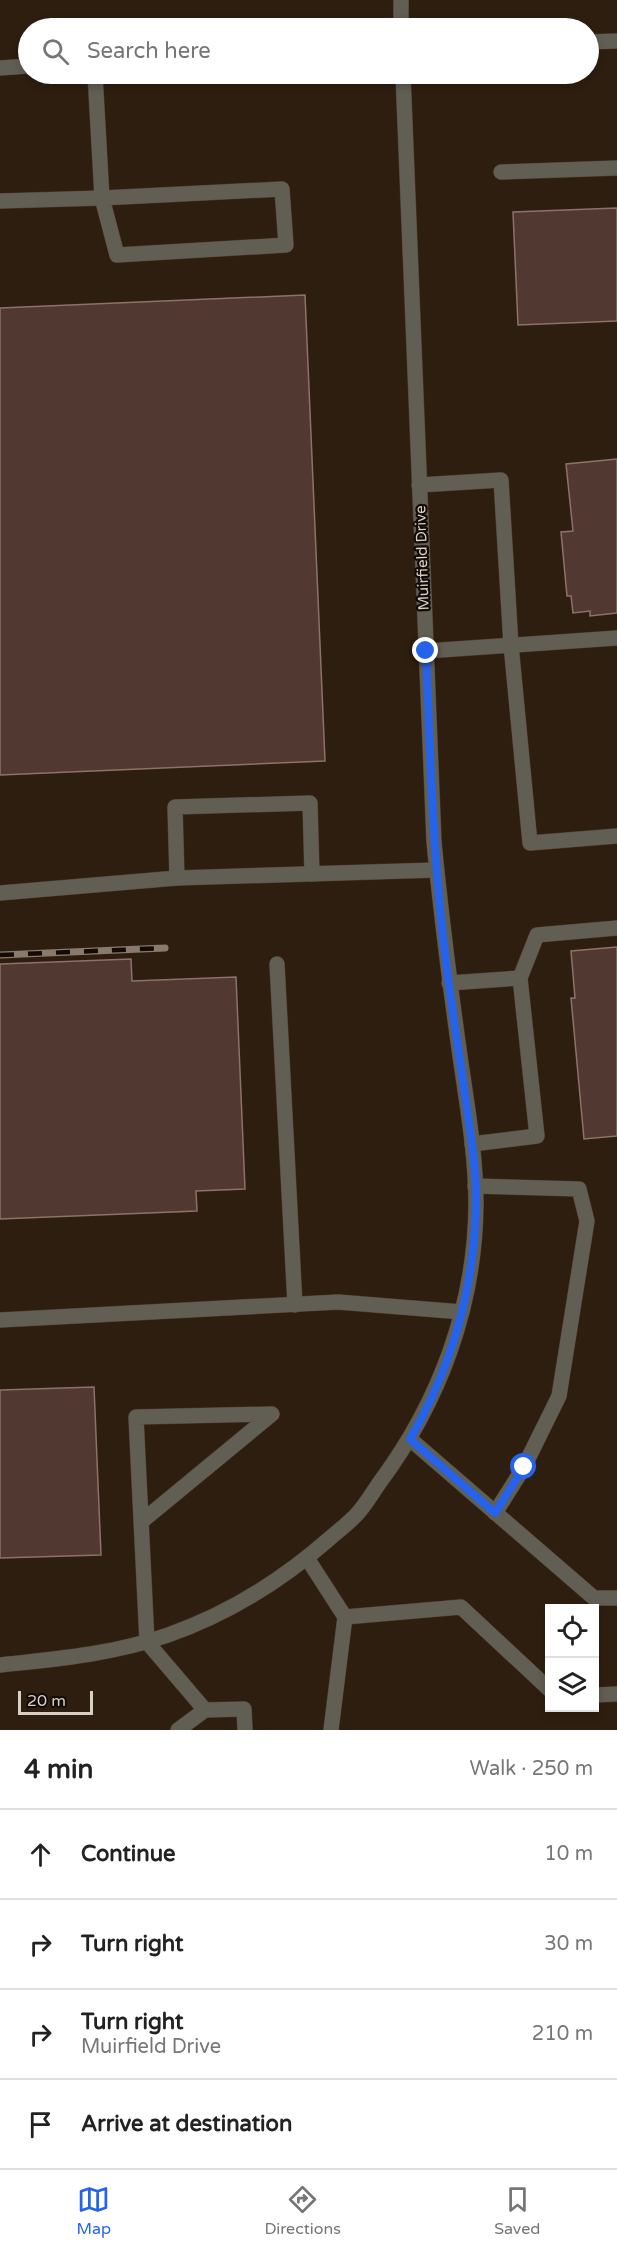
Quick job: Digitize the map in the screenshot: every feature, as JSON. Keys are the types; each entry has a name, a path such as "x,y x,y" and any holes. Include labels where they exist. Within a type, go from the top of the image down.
{"street":[{"path":"401,0 401,18"},
{"path":"599,42 617,41"},
{"path":"0,68 18,67"},
{"path":"0,201 102,198 282,189 286,245 117,255 102,198 96,84"},
{"name":"Muirfield Drive","path":"0,1665 87,1655 147,1642 210,1618 239,1604 307,1558 357,1514 410,1439 426,1411 450,1357 462,1312 473,1256 476,1204 472,1144 449,983 436,870 403,84"},
{"path":"501,172 617,168"},
{"path":"419,484 501,480 511,645 530,843 617,836"},
{"path":"426,651 617,638"},
{"path":"177,878 175,807 197,806 310,803 312,874"},
{"path":"0,893 177,878 436,870"},
{"path":"472,1144 537,1136 520,978 537,935 617,927"},
{"path":"277,964 295,1305"},
{"path":"449,983 520,978"},
{"path":"475,1186 579,1189 587,1221 559,1396 524,1467 495,1513"},
{"path":"0,1320 338,1302 462,1312"},
{"path":"141,1522 272,1414 136,1417 141,1522 147,1642 205,1710"},
{"path":"410,1439 594,1598 617,1598"},
{"path":"307,1558 345,1617 331,1730"},
{"path":"345,1617 461,1606 545,1686"},
{"path":"599,1695 617,1694"},
{"path":"178,1730 205,1710 244,1709 245,1730"}],"building":[{"path":"617,208 617,321 518,325 513,212"},
{"path":"305,295 325,761 0,775 0,308"},
{"path":"617,459 617,613 590,616 590,611 573,613 571,596 567,596 561,532 573,531 566,464"},
{"path":"617,947 617,1136 584,1139 571,998 575,998 571,951"},
{"path":"131,959 132,981 236,977 245,1189 196,1191 197,1211 0,1219 0,964"},
{"path":"94,1387 101,1555 0,1558 0,1390"}],"railway":[{"path":"0,955 165,948"}],"route":[{"path":"426,651 434,842 442,929 473,1155 476,1204 473,1256 467,1296 450,1357 426,1411 410,1439 495,1513 524,1467"}]}
